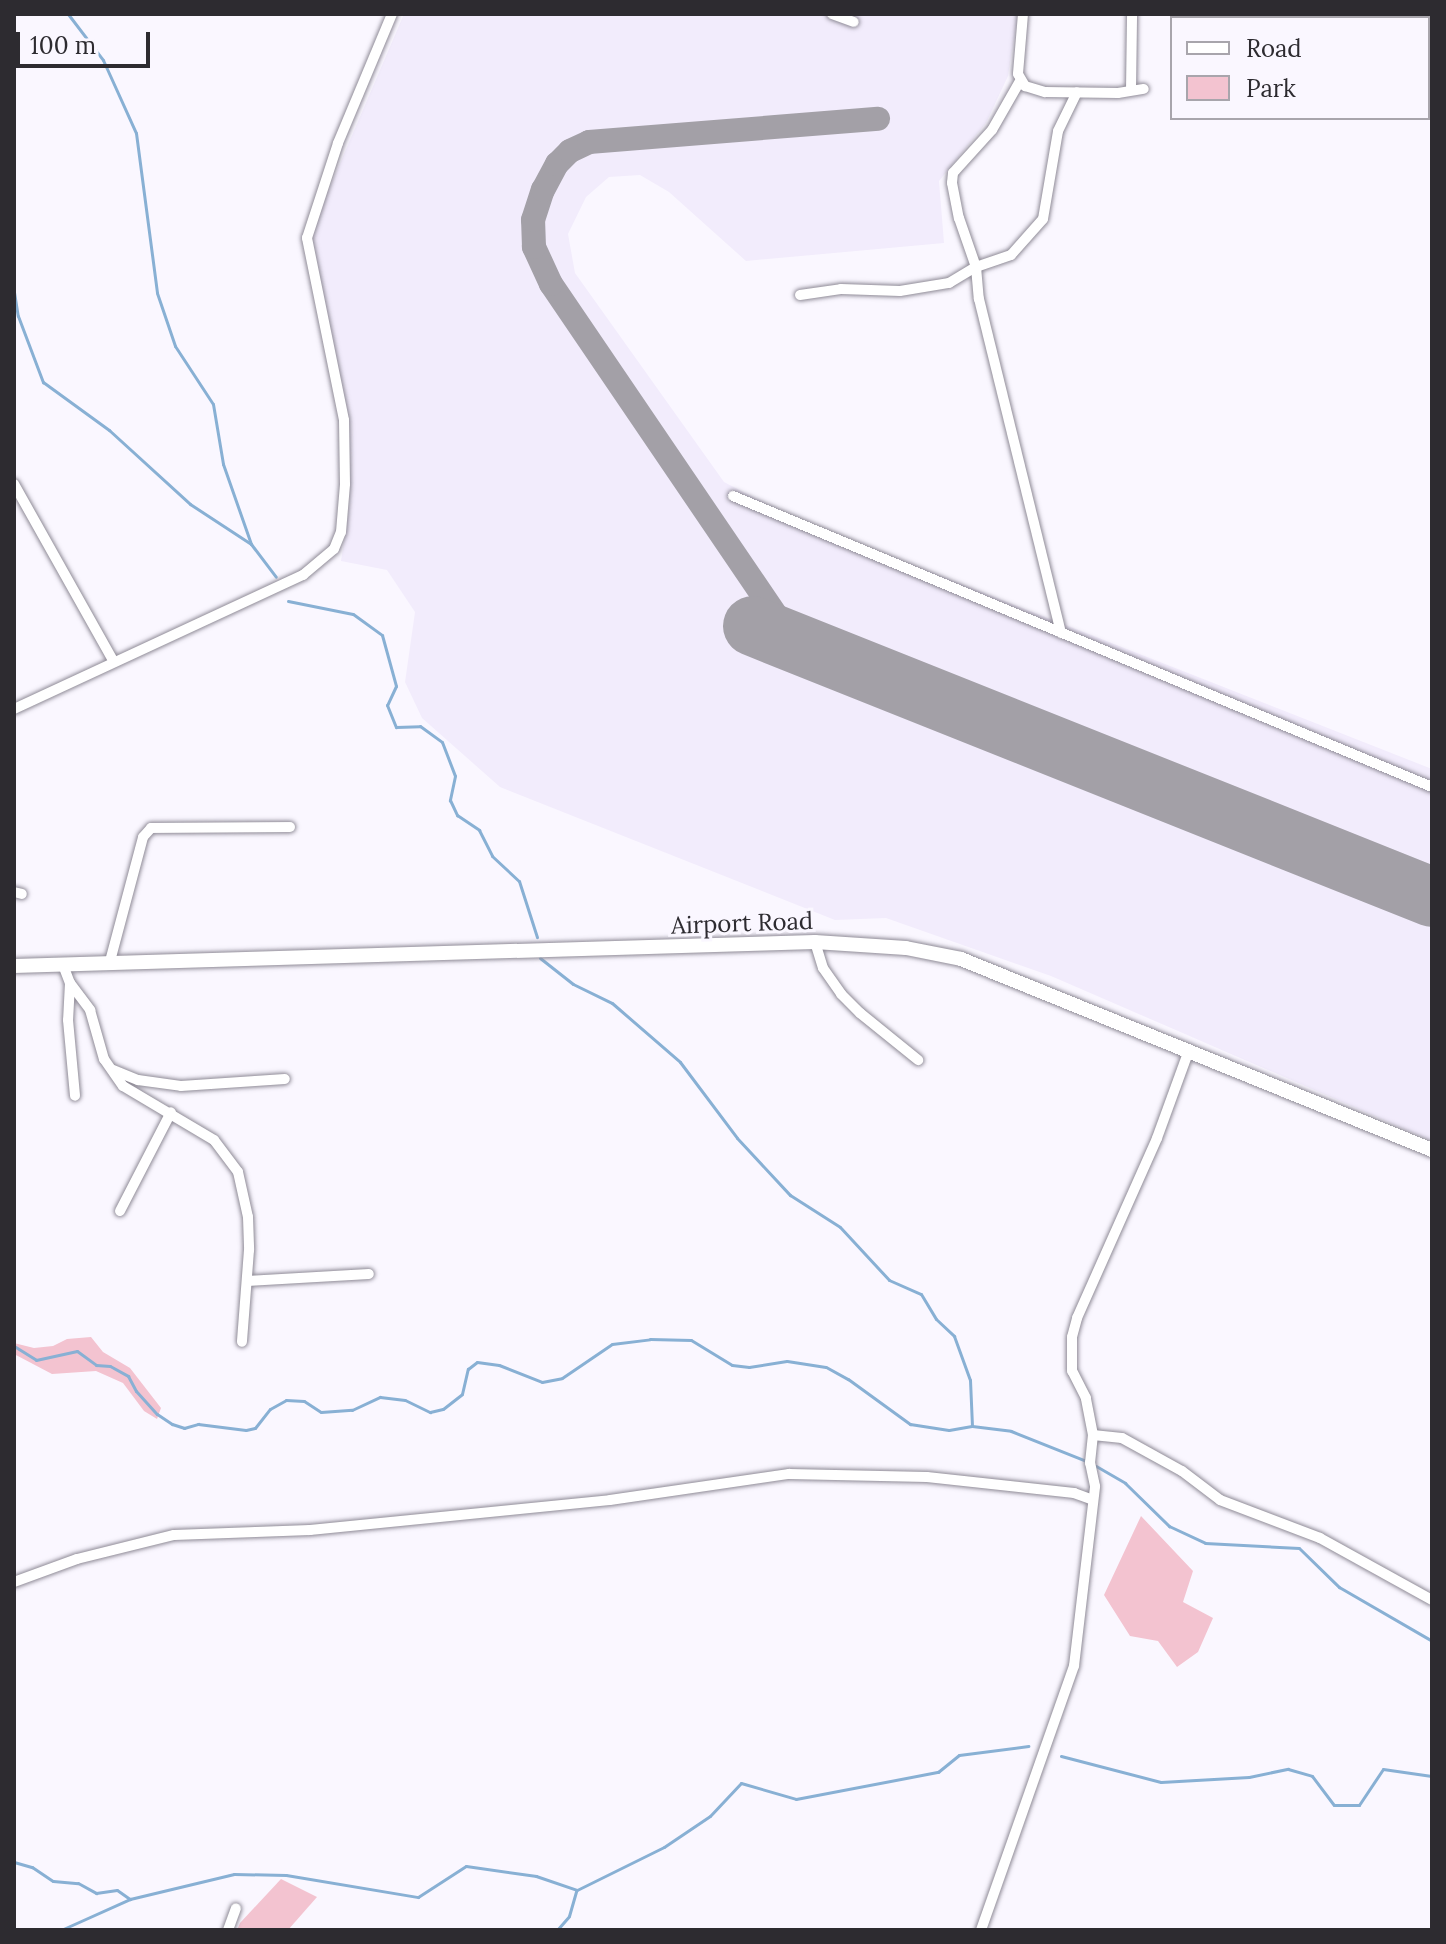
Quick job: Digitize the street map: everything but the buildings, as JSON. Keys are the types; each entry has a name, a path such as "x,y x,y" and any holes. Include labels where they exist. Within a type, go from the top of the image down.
{"street":[{"path":"14,709 303,575 328,557 339,541 345,484 344,420 307,238 338,143 392,14"},
{"path":"832,14 854,22"},
{"path":"1023,14 1018,59 1020,81 992,130 953,173 959,218 976,267 979,299 1061,633"},
{"path":"1131,90 1132,14"},
{"path":"1020,81 1036,91 1144,89"},
{"path":"800,295 841,289 900,291 949,283 976,267 1011,255 1037,230 1043,219 1058,131 1077,92"},
{"path":"14,484 114,662"},
{"path":"733,496 1432,787"},
{"path":"109,965 143,837 151,828 290,827"},
{"path":"815,942 823,968 841,994 918,1060"},
{"name":"Airport Road","path":"14,966 815,942 894,947 961,959 1432,1150"},
{"path":"63,965 70,983 90,1010 104,1059 127,1090 171,1112 214,1140 238,1172 248,1217 242,1342"},
{"path":"70,983 68,1020 75,1096"},
{"path":"981,1930 1074,1666 1093,1500 1093,1435 1086,1398 1072,1371 1072,1337 1077,1318 1157,1138 1188,1053"},
{"path":"112,1070 138,1080 181,1086 285,1079"},
{"path":"120,1211 171,1112"},
{"path":"247,1281 369,1274"},
{"path":"1093,1435 1122,1438 1182,1471 1220,1500 1320,1538 1432,1600"},
{"path":"14,1582 77,1559 174,1535 310,1530 610,1500 789,1474 927,1477 1074,1493 1093,1500"},
{"path":"228,1930 236,1908"}],"shaded area":[{"path":"404,14 1018,14 1008,76 986,123 939,181 944,243 746,261 669,192 640,175 609,177 586,197 568,234 575,273 724,482 796,519 1432,769 1432,1141 1051,976 886,918 835,920 500,787 422,718 405,682 415,612 387,570 341,561 350,504 349,428 311,231"}],"green space":[{"path":"91,1337 103,1352 130,1368 161,1408 157,1419 144,1411 123,1383 96,1371 52,1374 14,1354 14,1343 34,1348 53,1346 67,1339"},
{"path":"1141,1516 1193,1571 1183,1602 1213,1618 1198,1652 1177,1667 1158,1641 1130,1636 1104,1595"},
{"path":"281,1879 317,1897 288,1930 237,1930 240,1923"}],"waterway":[{"path":"68,14 103,60 136,133 157,293 175,346 213,404 223,464 251,544"},
{"path":"14,292 18,316 43,382 109,430 190,504 251,544 276,577"},
{"path":"288,601 353,614 382,635 396,686 387,705 396,727 420,726 442,742 455,776 450,800 457,815 479,830 492,856 519,881 537,937"},
{"path":"540,958 573,984 612,1003 680,1062 737,1138 790,1195 840,1227 889,1280 921,1294 936,1319 954,1336 970,1380 972,1425"},
{"path":"14,1346 36,1360 77,1351 96,1365 110,1366 128,1376 136,1391 157,1414 172,1424 184,1428 198,1424 246,1430 255,1428 270,1409 286,1400 304,1401 321,1412 352,1410 380,1397 405,1400 430,1412 443,1409 462,1394 468,1369 477,1362 499,1365 542,1382 562,1378 612,1344 650,1339 691,1340 732,1365 749,1367 787,1361 826,1367 848,1379 910,1424 949,1430 972,1426 1011,1431 1089,1462"},
{"path":"1096,1466 1125,1483 1169,1526 1205,1543 1299,1548 1339,1587 1432,1641"},
{"path":"61,1930 130,1899 234,1874 286,1875 418,1897 466,1866 536,1876 577,1890 664,1847 710,1816 741,1783 796,1799 938,1772 959,1755 1028,1746"},
{"path":"1061,1756 1161,1782 1249,1777 1288,1769 1312,1776 1334,1805 1359,1805 1383,1769 1432,1776"},
{"path":"14,1862 32,1867 53,1881 78,1883 96,1893 117,1890 130,1899"},
{"path":"557,1930 569,1916 576,1891"}],"taxiway":[{"path":"795,643 551,284 534,247 533,220 543,190 557,164 570,151 589,142 878,119"}],"runway":[{"path":"753,626 1432,897"}]}
